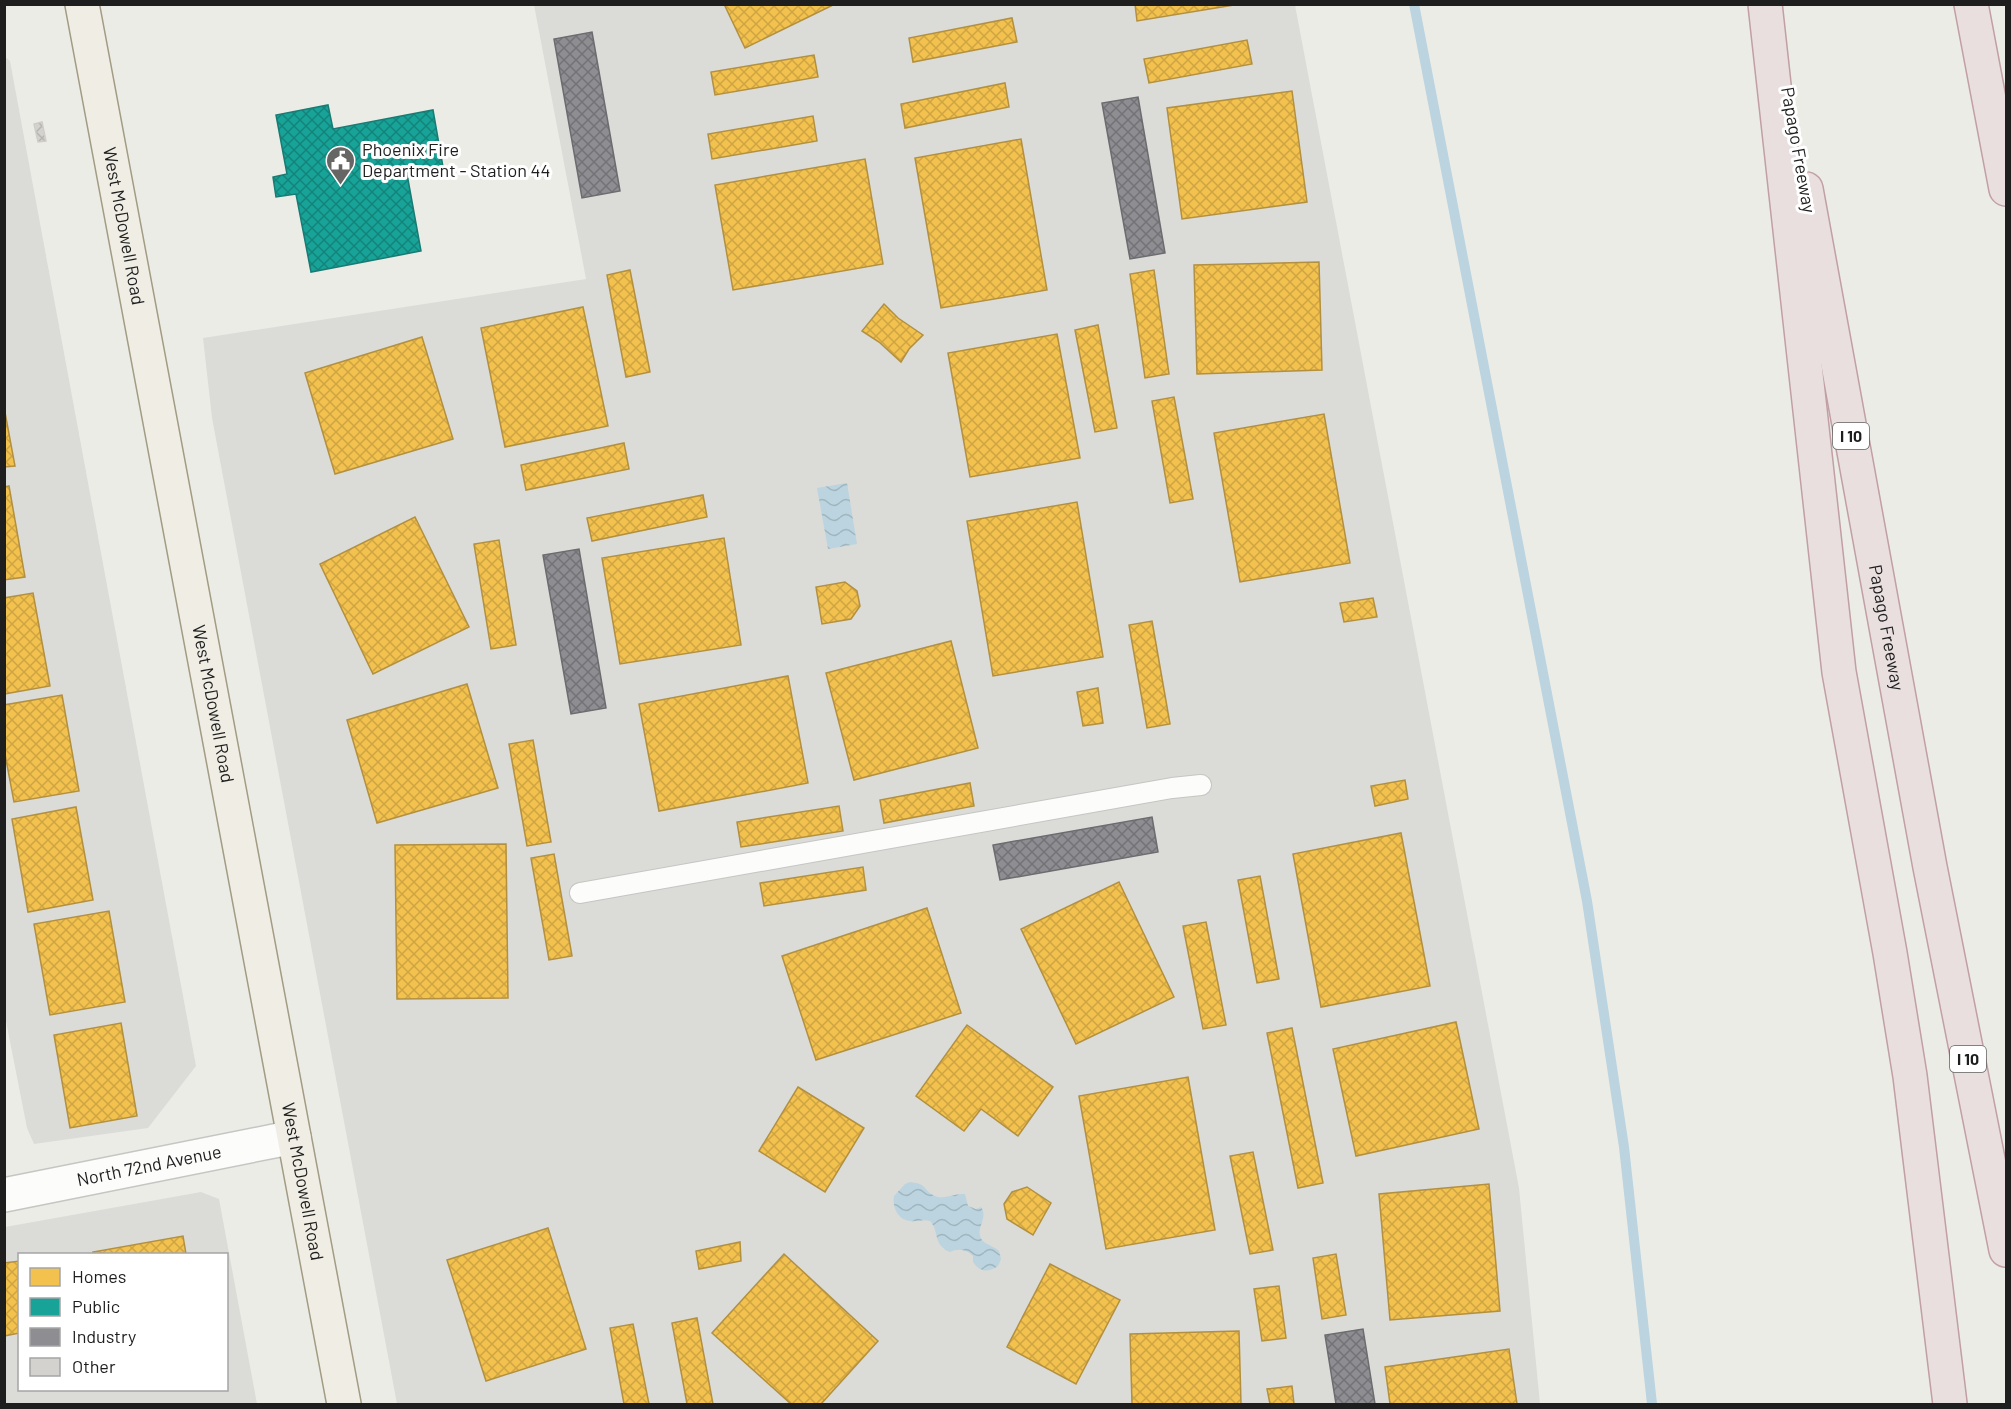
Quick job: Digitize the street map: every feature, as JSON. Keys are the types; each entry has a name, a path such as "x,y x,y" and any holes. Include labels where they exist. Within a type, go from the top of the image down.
{"highway":[{"path":"1765,4 1839,672 1910,1076 1950,1404"},
{"name":"Papago Freeway","path":"1772,4 1928,855 2007,1250"},
{"path":"1971,4 2007,189"}],"main road":[{"name":"West McDowell Road","path":"82,4 344,1404"}],"street":[{"name":"North 72nd Avenue","path":"6,1188 294,1137"}],"lane":[{"path":"580,893 1160,790 1201,785"}],"shaded area":[{"path":"534,5 1295,5 1519,1188 1540,1404 397,1404 212,418 203,338 586,279"},
{"path":"4,56 10,61 196,1066 148,1128 34,1144 27,1128 4,1011"},
{"path":"201,1192 219,1199 257,1404 5,1404 5,1227"}],"water":[{"path":"847,483 857,544 828,549 817,488"},
{"path":"910,1182 920,1184 938,1197 965,1194 968,1206 976,1209 981,1207 983,1215 980,1236 984,1242 999,1251 1001,1259 998,1266 991,1270 981,1270 973,1262 973,1256 968,1252 959,1250 950,1252 944,1249 938,1242 935,1229 930,1221 910,1221 899,1216 895,1208 894,1196"}],"building: Homes":[{"path":"724,4 835,4 745,48"},
{"path":"1135,4 1240,4 1137,21"},
{"path":"1012,18 1017,42 913,62 909,38"},
{"path":"1247,40 1252,64 1149,83 1144,59"},
{"path":"814,55 818,77 715,95 711,72"},
{"path":"1005,83 1009,107 905,128 901,104"},
{"path":"1292,91 1307,202 1182,219 1167,108"},
{"path":"813,116 817,141 712,159 708,134"},
{"path":"1021,139 1047,290 941,308 915,158"},
{"path":"865,159 883,264 733,290 715,185"},
{"path":"1319,262 1322,370 1197,374 1194,265"},
{"path":"630,270 650,372 626,377 607,275"},
{"path":"1154,270 1169,374 1145,378 1130,274"},
{"path":"884,304 898,318 923,335 909,349 901,362 879,342 862,331"},
{"path":"583,307 608,426 505,447 481,328"},
{"path":"1098,325 1117,428 1095,432 1075,330"},
{"path":"1057,334 1080,458 970,477 948,353"},
{"path":"422,337 453,439 335,474 305,373"},
{"path":"1174,397 1193,499 1170,503 1152,401"},
{"path":"4,407 15,466 4,467"},
{"path":"1324,414 1350,563 1240,582 1214,433"},
{"path":"624,443 629,469 526,490 521,465"},
{"path":"9,486 25,577 4,580 4,487"},
{"path":"703,495 707,517 592,541 587,518"},
{"path":"1077,502 1103,657 993,676 967,521"},
{"path":"415,517 469,627 373,674 320,564"},
{"path":"724,538 741,645 620,664 602,558"},
{"path":"499,540 516,645 491,649 474,544"},
{"path":"845,582 857,591 860,606 851,619 822,624 816,587"},
{"path":"33,593 50,686 4,694 4,598"},
{"path":"1373,598 1377,617 1344,622 1340,603"},
{"path":"1152,621 1170,724 1147,728 1129,625"},
{"path":"951,641 978,748 854,780 826,673"},
{"path":"788,676 808,783 659,811 639,704"},
{"path":"467,684 498,788 377,823 347,720"},
{"path":"1098,688 1103,723 1083,726 1077,692"},
{"path":"62,695 79,791 14,802 4,749 4,705"},
{"path":"533,740 551,842 527,846 509,744"},
{"path":"1405,780 1408,799 1375,806 1371,786"},
{"path":"970,783 974,806 884,823 880,800"},
{"path":"839,806 843,831 741,847 737,822"},
{"path":"76,807 93,900 28,912 12,819"},
{"path":"1401,833 1430,986 1321,1007 1293,854"},
{"path":"506,844 508,998 397,999 395,845"},
{"path":"554,854 572,956 549,960 531,858"},
{"path":"863,867 866,890 764,906 760,883"},
{"path":"1260,876 1279,979 1257,983 1238,880"},
{"path":"1119,882 1174,997 1076,1044 1021,929"},
{"path":"927,908 961,1013 816,1060 782,956"},
{"path":"109,911 125,1002 50,1015 34,924"},
{"path":"1206,922 1226,1025 1203,1029 1183,926"},
{"path":"1456,1022 1479,1129 1356,1156 1333,1049"},
{"path":"121,1023 137,1116 70,1128 54,1035"},
{"path":"967,1025 1053,1087 1018,1136 981,1109 964,1131 916,1096"},
{"path":"1292,1028 1323,1183 1298,1188 1267,1033"},
{"path":"1188,1077 1215,1230 1106,1249 1079,1096"},
{"path":"798,1087 864,1128 825,1192 759,1151"},
{"path":"1253,1152 1273,1250 1250,1254 1230,1156"},
{"path":"1489,1184 1500,1311 1390,1320 1379,1194"},
{"path":"1027,1187 1051,1203 1033,1235 1007,1219 1004,1204 1012,1192"},
{"path":"548,1228 586,1349 486,1381 447,1260"},
{"path":"183,1236 186,1253 94,1253"},
{"path":"740,1242 741,1261 699,1269 696,1251"},
{"path":"784,1254 878,1341 821,1404 791,1404 712,1333"},
{"path":"1336,1254 1346,1315 1322,1319 1313,1258"},
{"path":"18,1261 18,1333 4,1336 4,1263"},
{"path":"1050,1264 1120,1300 1076,1384 1007,1347"},
{"path":"1279,1286 1286,1338 1262,1341 1254,1289"},
{"path":"697,1318 713,1404 687,1404 672,1323"},
{"path":"633,1324 649,1404 624,1404 610,1328"},
{"path":"1239,1331 1241,1404 1132,1404 1130,1334"},
{"path":"1509,1349 1517,1404 1390,1404 1385,1367"},
{"path":"1292,1386 1294,1404 1270,1404 1267,1389"}],"building: Public":[{"name":"Phoenix Fire Department - Station 44","path":"328,105 333,129 433,110 443,167 407,174 421,251 311,272 296,194 276,197 273,177 287,174 276,115"}],"building: Industry":[{"path":"592,32 620,191 582,198 554,39"},
{"path":"1138,97 1165,253 1130,259 1102,103"},
{"path":"579,549 606,708 571,714 543,555"},
{"path":"1152,817 1158,852 1000,880 993,845"},
{"path":"1363,1329 1375,1404 1336,1404 1325,1335"}],"building: Other":[{"path":"42,122 46,141 38,142 34,124"}],"waterway":[{"path":"1414,4 1587,901 1624,1147 1652,1404"}],"place":[{"name":"Phoenix Fire Department - Station 44","path":"341,186"}]}
